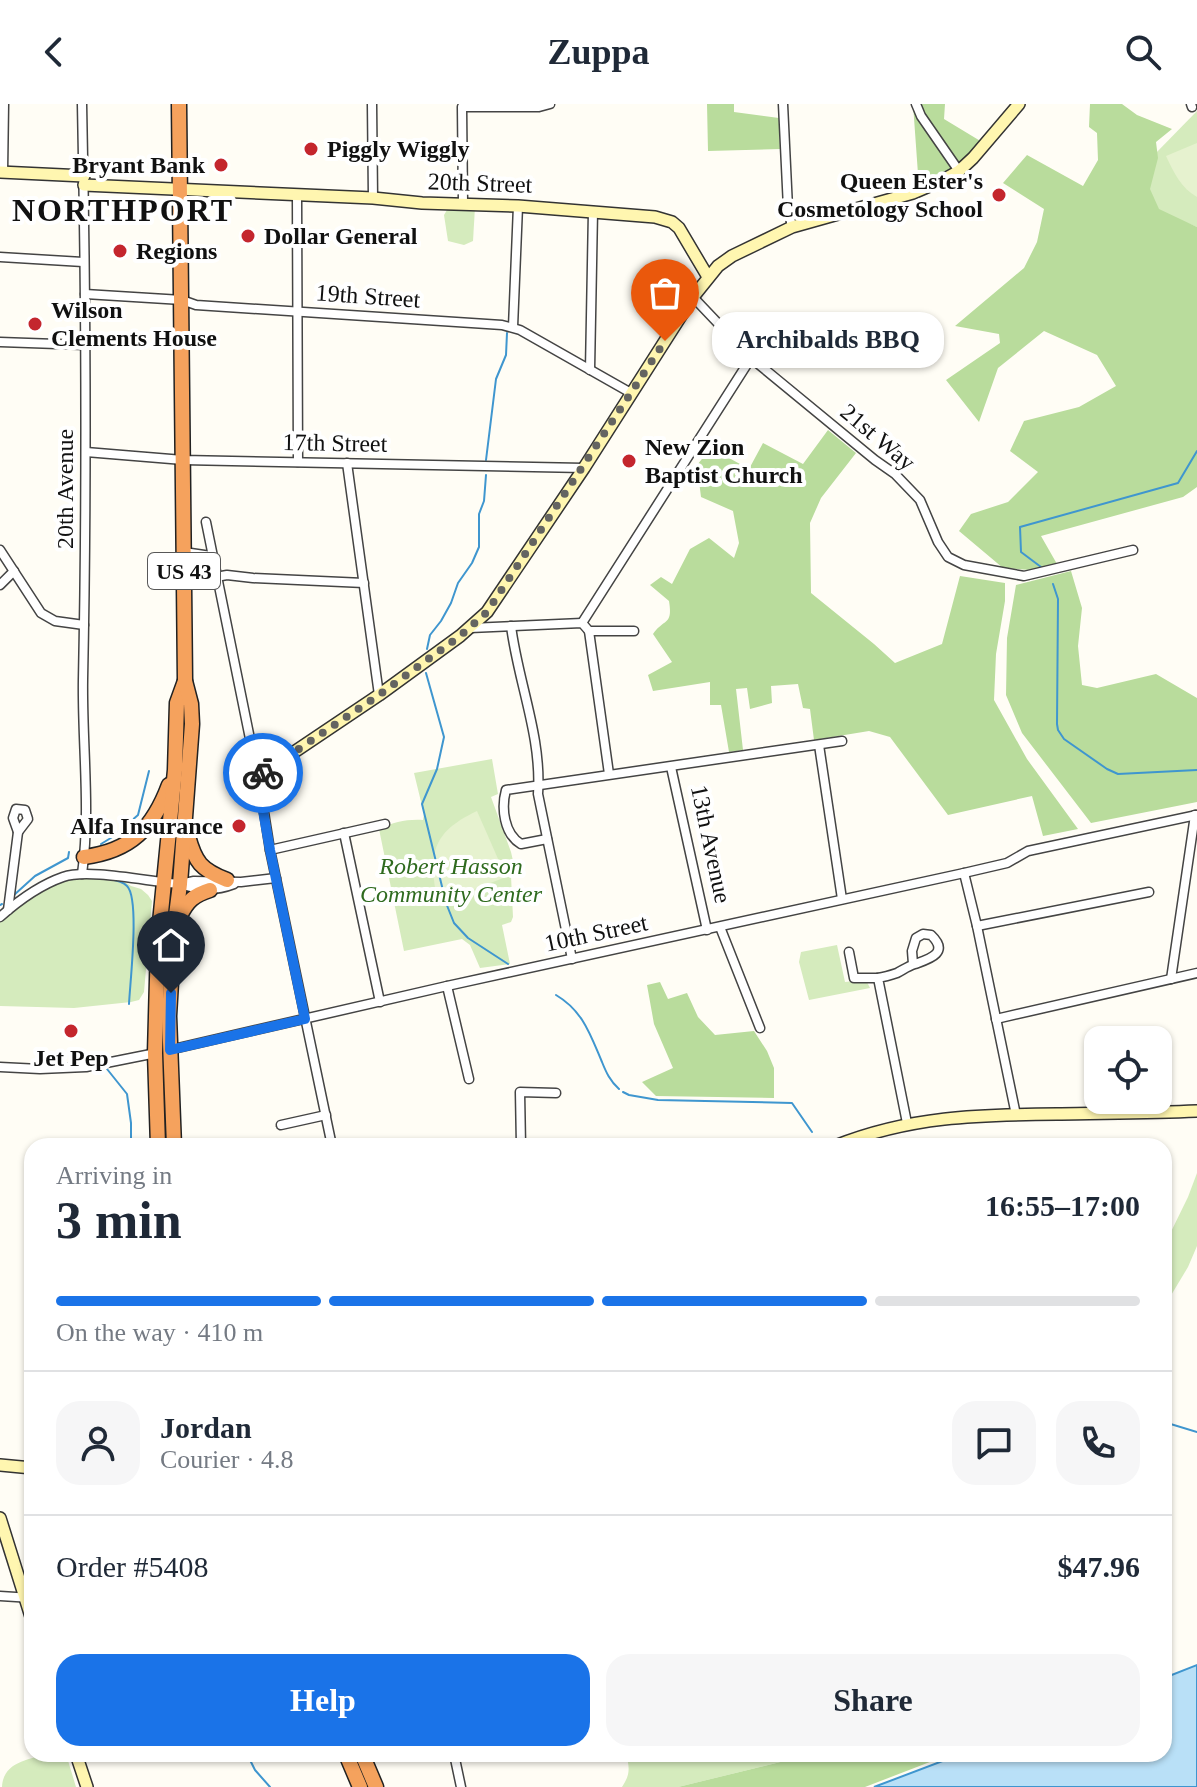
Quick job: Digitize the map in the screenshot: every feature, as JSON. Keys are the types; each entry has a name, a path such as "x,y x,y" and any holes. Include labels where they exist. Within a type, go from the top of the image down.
{"highway":[{"name":"US 43","path":"158,1138 155,1053 158,955 185,825 192,724 185,681 179,104"},
{"name":"US 43","path":"174,1138 169,1016 174,931 175,770 177,703 185,681"},
{"path":"84,857 102,855 120,848 138,836 154,818 175,770"},
{"path":"185,825 195,860 211,874 234,881"},
{"path":"174,931 187,902 210,890"},
{"path":"356,1762 360,1787"},
{"path":"358,1762 376,1787"}],"main road":[{"path":"257,777 379,695 487,612 693,297 718,266 792,227 913,193 941,181 959,171 990,140 1019,104"},
{"name":"20th Street","path":"2,172 180,189 518,206 663,219 679,228 708,277"},
{"path":"855,1138 907,1123 942,1118 1197,1111"},
{"path":"0,1465 24,1467"},
{"path":"0,1518 24,1587"},
{"path":"79,1762 87,1787"}],"street":[{"path":"2,172 4,104"},
{"name":"20th Avenue","path":"82,104 86,452 83,691 86,822 82,874"},
{"path":"372,104 373,198"},
{"path":"463,203 462,105 539,107 550,104"},
{"path":"783,104 788,208 792,227"},
{"path":"916,104 959,171"},
{"path":"297,195 298,462"},
{"path":"513,327 518,206"},
{"path":"590,370 593,211"},
{"path":"0,257 83,262"},
{"name":"19th Street","path":"85,294 182,300 196,305 502,325 513,327 631,393"},
{"name":"21st Way","path":"693,297 751,358 895,474 920,500 948,557 964,565 1024,576 1133,550"},
{"path":"0,342 85,345"},
{"path":"582,623 751,358"},
{"name":"17th Street","path":"86,452 183,460 584,468"},
{"path":"347,463 379,695"},
{"path":"206,522 330,1138"},
{"path":"0,550 41,613 55,621 84,625"},
{"path":"184,552 211,556"},
{"path":"0,585 14,571"},
{"path":"216,577 227,575 364,583"},
{"path":"470,628 582,623"},
{"path":"582,623 589,631 609,774"},
{"path":"511,626 540,776 538,794 572,959"},
{"path":"589,631 634,631"},
{"path":"547,839 521,844 513,840 502,807 506,790 842,741"},
{"path":"819,745 842,899"},
{"name":"13th Avenue","path":"671,767 707,930"},
{"path":"1171,979 1196,815"},
{"name":"10th Street","path":"0,1067 86,1067 170,1050 964,873 1007,863 1028,851 1196,815"},
{"path":"270,850 385,824"},
{"path":"4,913 18,832"},
{"path":"344,833 380,1002"},
{"path":"964,873 1016,1115"},
{"path":"4,913 43,886 65,876 82,874 210,890 229,886 234,881"},
{"path":"173,883 276,878"},
{"path":"977,926 1149,892"},
{"name":"13th Avenue","path":"720,927 760,1028"},
{"path":"849,952 854,978 895,974 913,964"},
{"path":"996,1019 1197,973"},
{"path":"878,978 907,1123"},
{"path":"447,986 469,1079"},
{"path":"521,1138 520,1092 556,1093"},
{"path":"281,1125 326,1115"},
{"path":"0,1596 24,1598"},
{"path":"456,1762 461,1787"}],"green space":[{"path":"707,104 734,104 734,112 779,118 780,149 708,151"},
{"path":"913,104 945,104 944,119 982,142 948,181 919,188"},
{"path":"1090,104 1122,104 1137,115 1172,129 1156,142 1158,158 1150,189 1159,209 1197,227 1197,487 1183,497 1041,536 1057,564 1031,570 1003,568 959,531 971,514 1008,502 1038,472 1010,451 1024,421 1079,407 1116,386 1097,355 1044,331 998,368 979,422 946,380 1000,343 999,334 955,326 1024,268 1037,242 1044,209 1003,183 1027,155 1083,186 1098,160 1097,133 1089,127"},
{"path":"1197,111 1197,227 1141,204 1154,155"},
{"path":"1197,143 1197,197 1182,185 1166,156"},
{"path":"450,205 475,207 473,241 464,245 448,241 444,215"},
{"path":"828,430 856,453 821,498 810,523 811,593 895,663 942,644 960,576 1005,583 994,700 1027,759 1078,829 1043,836 1032,796 948,815 890,737 869,731 814,740 810,709 803,708 798,684 771,686 772,703 750,709 747,688 736,689 743,750 729,752 721,705 710,705 710,682 653,691 648,675 672,662 653,634 669,618 669,601 650,585 661,577 672,584 690,549 709,538 734,558 739,543 733,511 701,497 697,465 711,448 749,469 763,443 803,464"},
{"path":"1071,571 1082,608 1078,646 1082,685 1097,688 1156,674 1197,698 1197,802 1091,823 1022,733 1006,695 1007,638 1016,585"},
{"name":"Robert Hasson Community Center","path":"492,759 498,794 491,797 516,874 511,876 513,917 511,922 502,925 510,964 480,968 470,945 462,939 404,951 379,829 390,824 423,820 414,773"},
{"path":"477,811 506,877 438,903 433,872 436,848 450,828"},
{"path":"65,876 118,877 148,895 152,901 144,992 139,1000 131,1002 74,1008 0,1006 0,917"},
{"path":"837,945 845,982 866,980 870,988 809,1000 799,962 801,952"},
{"path":"660,982 668,999 687,993 698,1017 715,1035 754,1031 774,1068 774,1098 656,1096 642,1082 673,1068 654,1024 647,985"},
{"path":"1197,1173 1197,1246 1172,1294 1172,1230"},
{"path":"68,1762 76,1787 2,1787 7,1772 18,1763"},
{"path":"780,1762 678,1787 622,1787 627,1779 628,1763"},
{"path":"780,1762 930,1762 865,1787 678,1787"}],"water":[{"path":"1197,1665 1197,1787 874,1787 940,1762 1172,1762 1172,1675"}],"waterway":[{"path":"486,460 496,379 506,355 507,333"},
{"path":"1041,567 1021,552 1020,527 1178,483 1197,451"},
{"path":"427,649 430,635 441,621 479,547 479,514 484,501 486,475"},
{"path":"1053,584 1058,599 1057,724 1064,739 1118,774 1197,770"},
{"path":"426,673 444,737 437,769 422,804 446,903 454,923 468,938 508,964"},
{"path":"101,844 138,815 149,771"},
{"path":"14,895 35,876 68,858 69,852"},
{"path":"109,879 127,886 131,894 133,942 129,1004"},
{"path":"556,995 579,1016 607,1073 619,1089"},
{"path":"107,1069 127,1094 131,1138"},
{"path":"623,1092 658,1100 792,1103 812,1132"},
{"path":"1172,1424 1197,1432"},
{"path":"251,1762 270,1787"}],"way so far":[{"path":"263,773 379,695 460,636 487,612 665,341"}],"place":[{"name":"Piggly Wiggly","path":"311,149"},
{"name":"Bryant Bank","path":"221,165"},
{"name":"Queen Ester's Cosmetology School","path":"999,195"},
{"name":"Dollar General","path":"248,236"},
{"name":"Regions","path":"120,251"},
{"name":"Wilson Clements House","path":"35,324"},
{"name":"Archibalds BBQ","path":"665,341"},
{"name":"New Zion Baptist Church","path":"629,461"},
{"name":"Alfa Insurance","path":"239,826"},
{"name":"Jet Pep","path":"71,1031"}],"district":[{"name":"NORTHPORT","path":"123,210"}],"route":[{"path":"171,993 170,1050 305,1019 257,777 263,773"}]}
